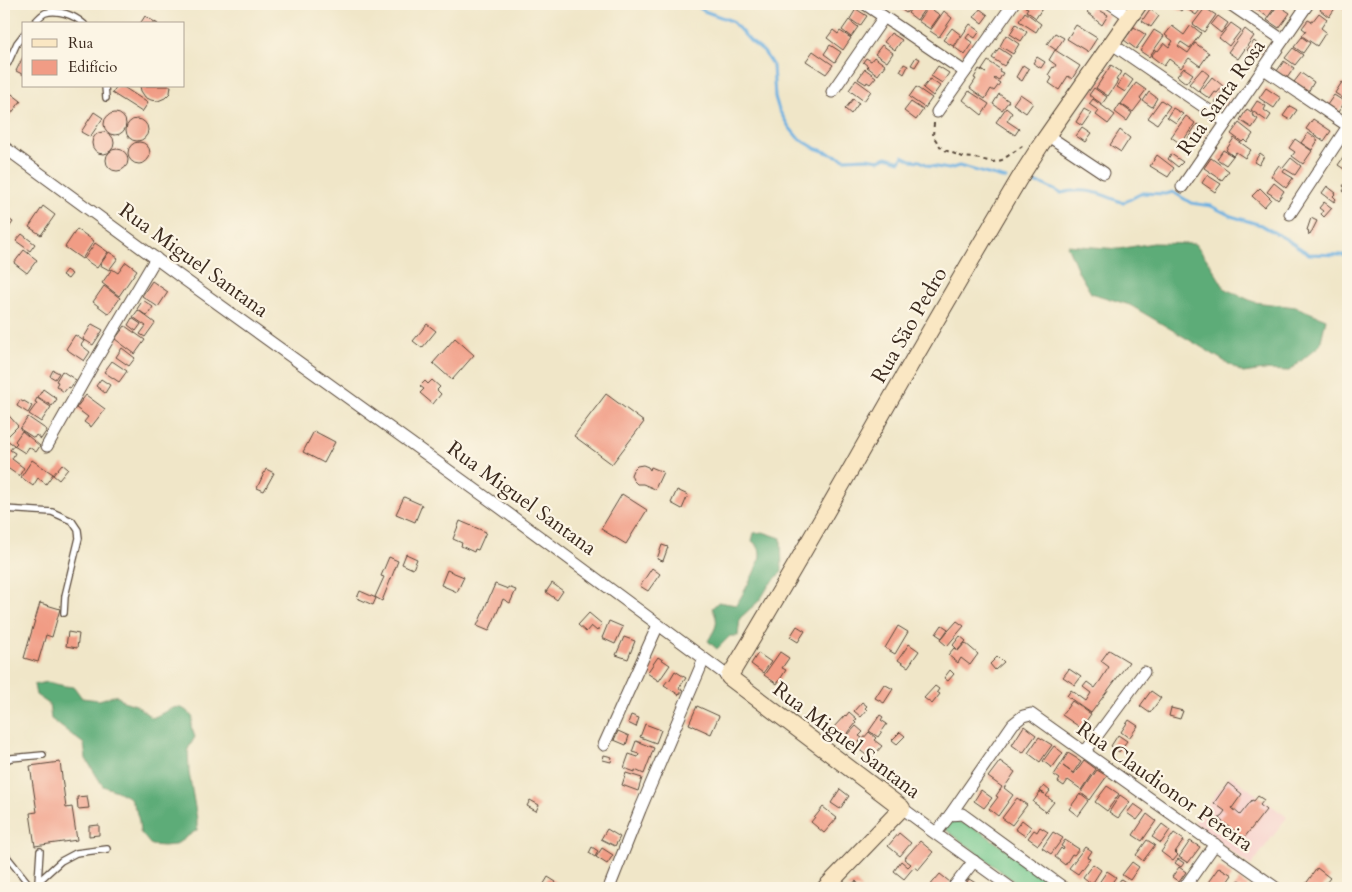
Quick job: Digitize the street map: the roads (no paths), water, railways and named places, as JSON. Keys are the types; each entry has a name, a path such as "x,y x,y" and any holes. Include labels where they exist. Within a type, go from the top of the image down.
{"street":[{"path":"865,4 965,72"},
{"path":"937,112 1013,4"},
{"path":"1111,4 1135,10"},
{"path":"1230,4 1283,40"},
{"name":"Rua Santa Rosa","path":"1182,187 1308,4"},
{"name":"Rua São Pedro","path":"729,677 800,560 978,246 1044,139 1135,10"},
{"path":"832,92 884,17"},
{"path":"1112,44 1226,122"},
{"path":"1264,69 1348,126 1290,214"},
{"path":"1044,139 1104,173"},
{"name":"Rua Miguel Santana","path":"4,147 502,509 1012,888"},
{"path":"47,446 156,258"},
{"path":"604,745 658,625"},
{"path":"609,888 704,659"},
{"path":"1085,752 1144,672"},
{"name":"Rua Claudionor Pereira","path":"950,816 1013,724 1023,716 1031,714 1276,888"},
{"path":"825,888 902,808 936,833 950,816 962,814 1064,888"},
{"path":"1184,888 1215,844"},
{"path":"953,888 974,861"}],"lane":[{"path":"35,22 43,14 55,11 72,16 81,22"},
{"path":"4,67 22,37"},
{"path":"105,88 106,98"},
{"path":"4,509 52,512 72,521 78,530 79,538 65,596 64,614"},
{"path":"4,761 11,758 43,755"},
{"path":"35,886 61,861 76,853 107,848"},
{"path":"35,886 40,851"},
{"path":"4,853 35,886"}],"waterway":[{"path":"694,4 704,11 732,21 750,41 764,52 773,66 775,97 779,110 798,138 815,148 845,159 867,158 879,160 887,157 900,161 903,156 930,166 949,169 959,166 1006,179"},
{"path":"1025,182 1042,184 1061,193 1070,191 1093,192 1123,203 1142,193 1166,194 1173,192 1191,203 1211,206 1231,216 1261,225 1309,254 1343,255 1348,257"}]}
